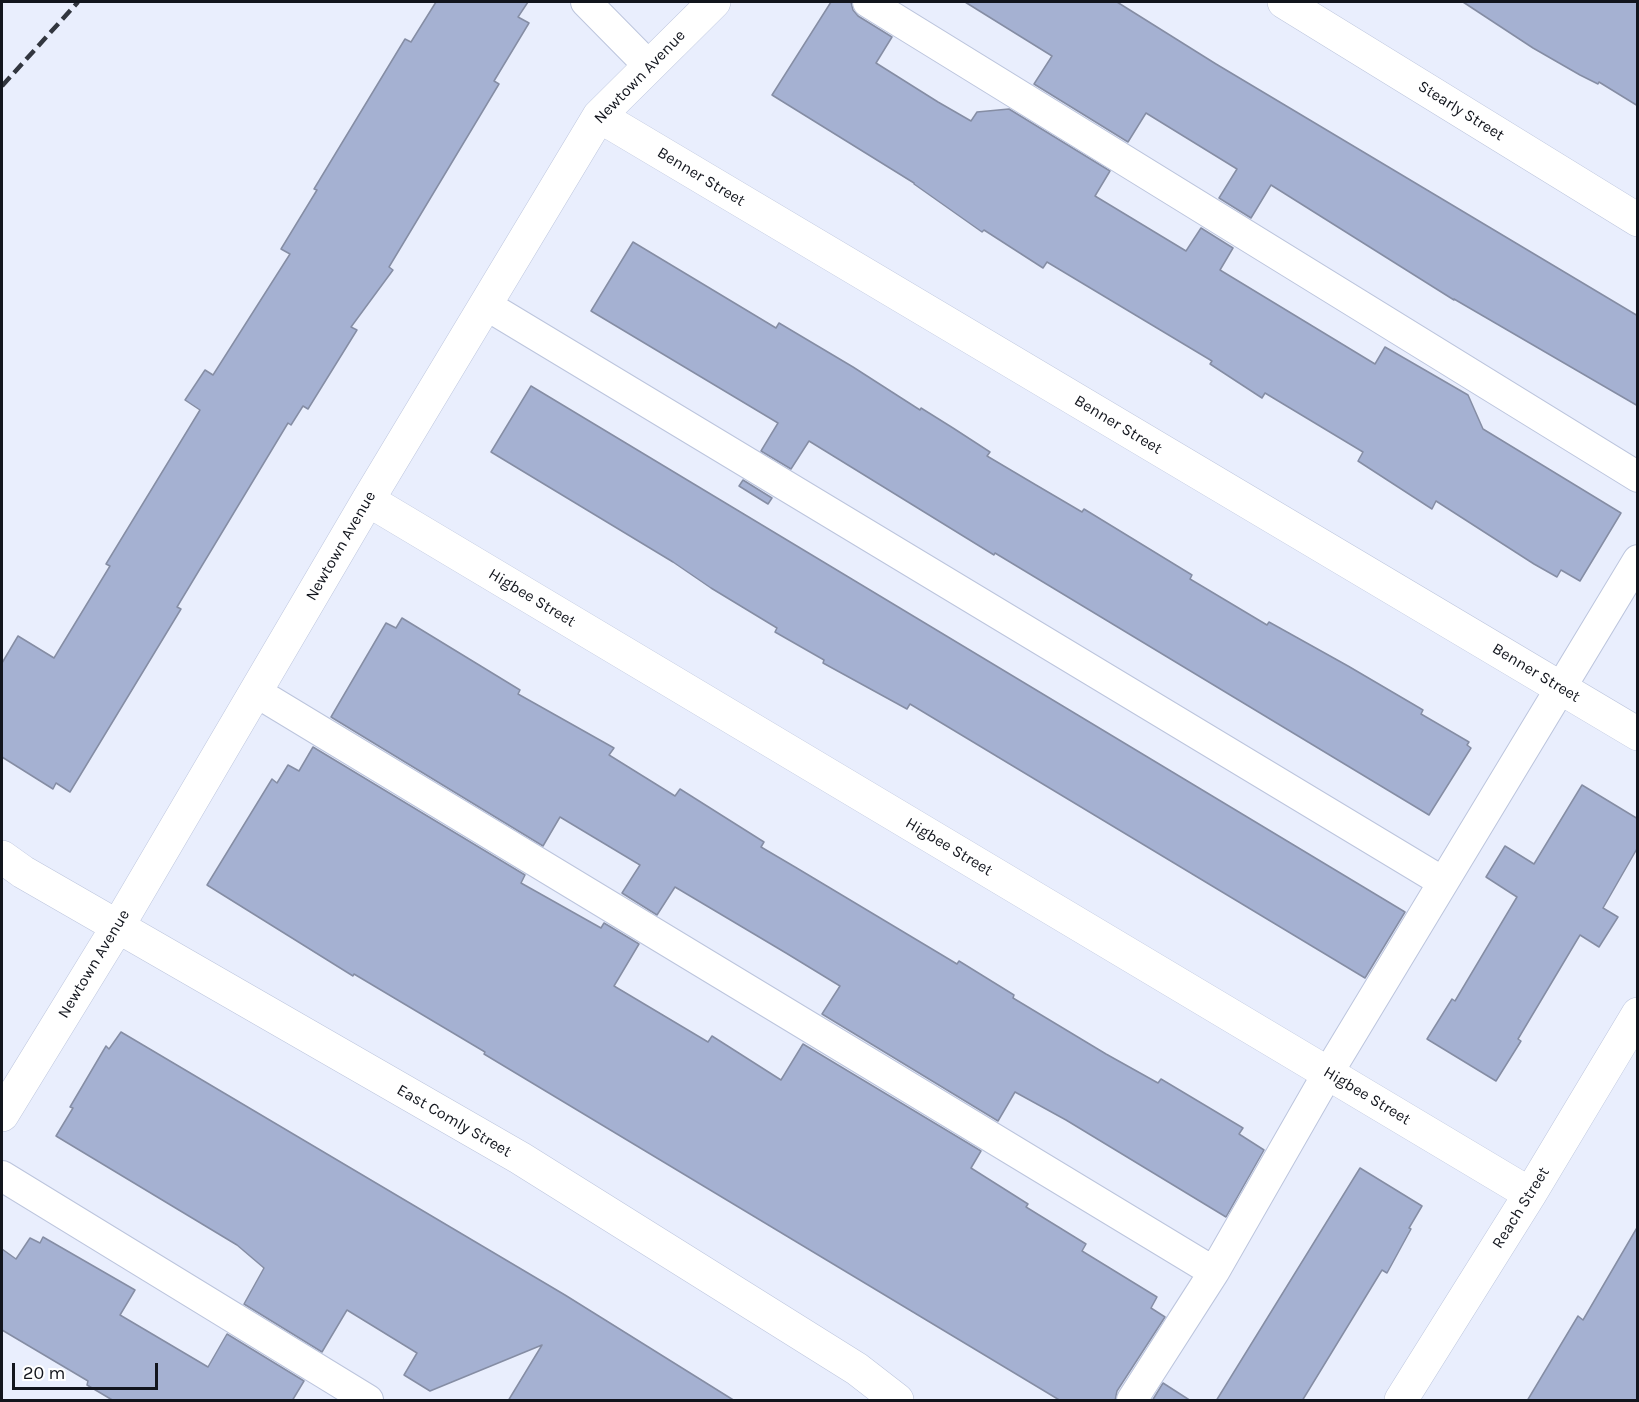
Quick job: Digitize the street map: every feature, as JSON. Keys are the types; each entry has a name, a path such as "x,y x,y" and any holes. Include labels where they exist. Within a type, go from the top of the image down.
{"street":[{"name":"Newtown Avenue","path":"2,1115 118,926 368,500 599,116 714,2"},
{"name":"Stearly Street","path":"1284,2 1638,220"},
{"name":"Benner Street","path":"599,116 1638,734"},
{"name":"Higbee Street","path":"368,500 1530,1194"},
{"name":"East Comly Street","path":"2,857 23,872 520,1158 858,1369 897,1401"},
{"name":"Reach Street","path":"1401,1401 1530,1194 1638,1014"}],"lane":[{"path":"586,2 649,66"},
{"path":"868,2 1638,477"},
{"path":"486,305 1443,882"},
{"path":"1132,1401 1214,1272 1328,1073 1559,687 1638,560"},
{"path":"255,692 1214,1272"},
{"path":"2,1176 368,1401"}],"building":[{"path":"436,2 528,2 518,17 529,23 494,81 499,84 389,267 393,270 351,327 357,330 308,409 303,406 291,425 288,423 177,607 181,609 70,792 56,783 53,789 2,757 2,663 18,636 54,658 110,566 106,564 200,410 185,400 205,370 213,375 290,254 281,249 317,190 314,189 405,39 411,42"},
{"path":"831,2 851,2 858,16 892,37 876,63 971,121 977,112 1009,109 1110,171 1095,196 1186,251 1201,228 1233,248 1220,270 1375,364 1385,347 1468,395 1483,429 1621,513 1580,581 1561,570 1557,577 1436,501 1432,509 1358,461 1363,452 1265,393 1262,398 1210,364 1212,361 1047,262 1043,268 984,230 982,232 914,183 772,95"},
{"path":"965,2 1117,2 1216,64 1638,316 1638,406 1454,300 1271,185 1251,218 1219,198 1237,169 1146,113 1128,142 1034,84 1052,56"},
{"path":"1463,2 1638,2 1638,106 1599,82 1598,84 1580,75 1533,48"},
{"path":"633,242 776,328 779,323 853,367 990,452 987,456 1082,512 1084,509 1192,575 1190,579 1267,625 1269,622 1423,710 1421,714 1469,742 1467,745 1471,748 1429,815 995,553 994,555 809,441 791,469 761,451 778,423 591,311"},
{"path":"531,386 1405,912 1365,978 910,704 907,709 823,663 824,660 775,632 777,628 491,452"},
{"path":"743,480 772,498 768,504 739,486"},
{"path":"402,618 520,690 518,694 614,748 609,755 675,796 680,789 764,842 761,847 957,964 959,961 1014,995 1013,998 1106,1054 1158,1083 1161,1079 1243,1128 1239,1134 1264,1150 1226,1217 1066,1120 1015,1092 998,1121 822,1014 840,986 786,953 675,887 657,915 622,893 640,865 560,817 543,846 331,717 386,623 396,628"},
{"path":"313,747 525,875 521,883 601,928 604,923 639,944 614,986 708,1042 712,1036 781,1080 803,1044 981,1151 971,1168 1028,1204 1026,1207 1086,1244 1082,1251 1157,1297 1151,1308 1165,1317 1117,1391 1115,1401 1061,1401 484,1054 485,1052 354,974 353,976 207,885 272,779 277,783 288,765 299,771"},
{"path":"1582,785 1638,819 1638,847 1603,908 1618,917 1599,947 1580,935 1518,1039 1521,1041 1496,1081 1427,1039 1452,999 1455,1001 1517,897 1486,877 1505,846 1534,864"},
{"path":"121,1032 565,1295 735,1401 508,1401 542,1345 430,1391 404,1375 417,1353 347,1310 322,1352 244,1304 264,1268 237,1245 56,1136 73,1108 70,1107 106,1046 109,1049"},
{"path":"1360,1168 1422,1206 1387,1273 1382,1270 1302,1401 1216,1401"},
{"path":"1638,1226 1638,1401 1527,1401 1578,1316 1583,1320"},
{"path":"43,1237 135,1290 120,1315 208,1367 227,1334 304,1381 292,1401 114,1401 87,1385 88,1381 2,1330 2,1249 16,1259 30,1238 40,1243"},
{"path":"1163,1383 1191,1401 1152,1401"}],"railway":[{"path":"2,86 78,2"}]}
